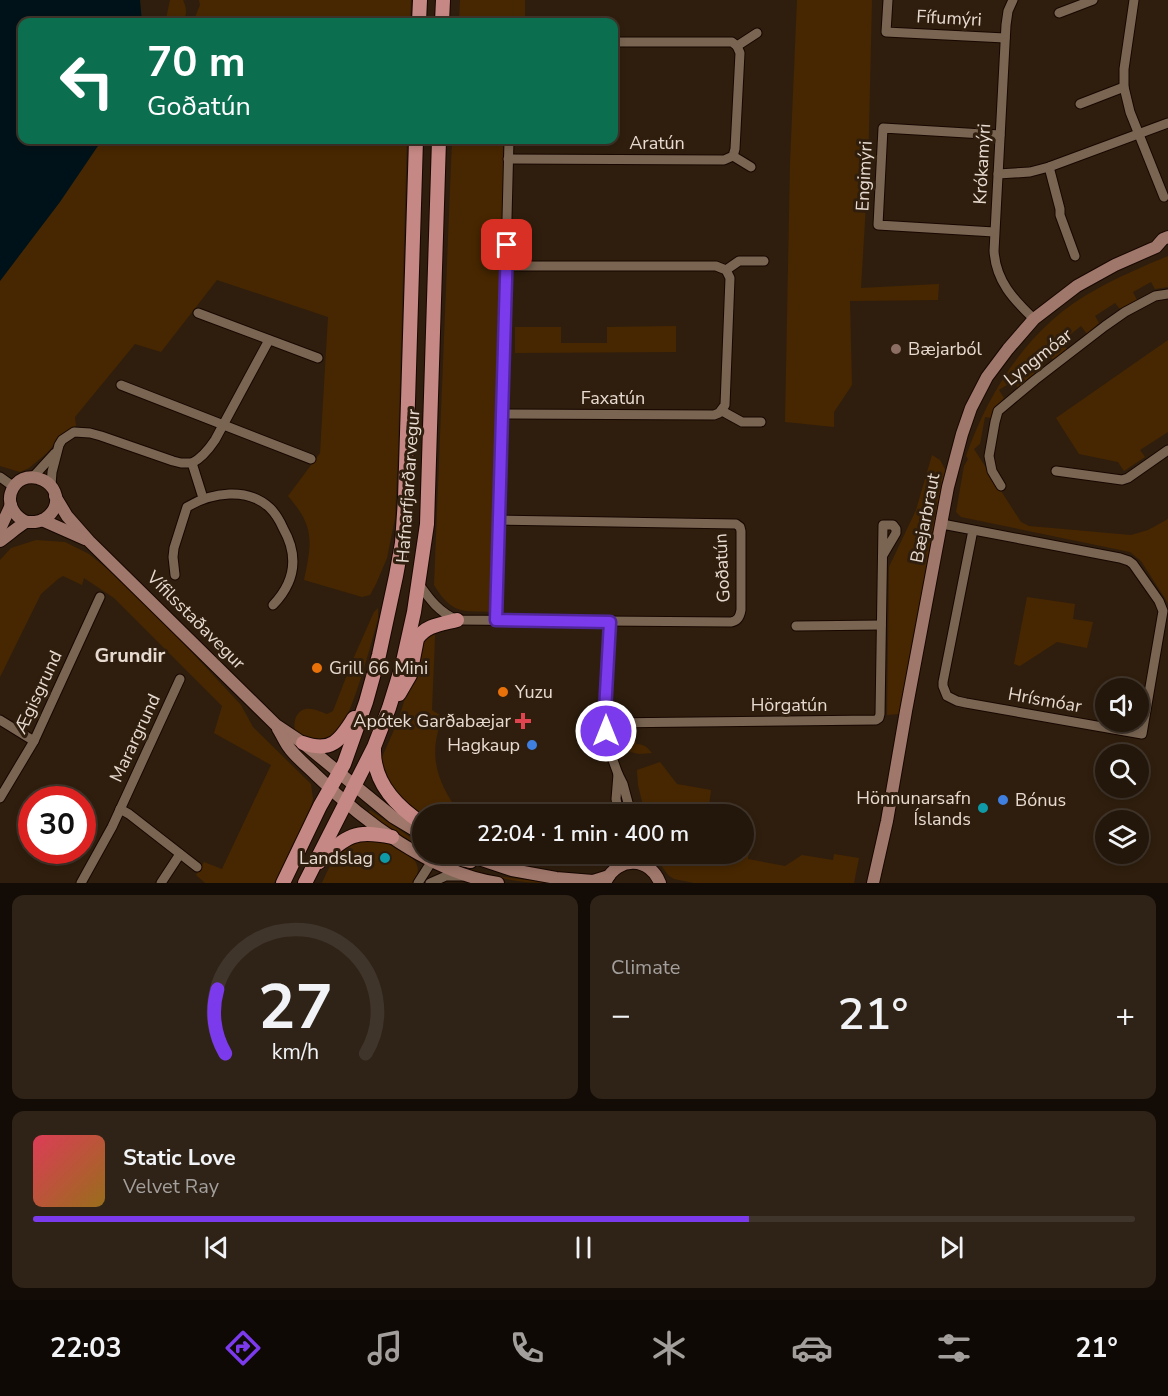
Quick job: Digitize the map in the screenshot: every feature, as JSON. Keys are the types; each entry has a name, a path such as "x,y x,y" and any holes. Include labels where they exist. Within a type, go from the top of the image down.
{"main road":[{"path":"419,18 420,0"},
{"path":"442,18 443,0"},
{"name":"Hafnarfjarðarvegur","path":"283,883 320,806 339,774 366,702 384,631 402,543 416,144"},
{"name":"Hafnarfjarðarvegur","path":"305,883 345,802 355,787 389,708 402,666 419,584 427,524 439,144"},
{"path":"389,708 404,688 410,675 417,639 423,631 432,626 457,620"},
{"path":"303,743 321,747 337,741 366,702"},
{"path":"374,747 376,771 385,788 400,807 412,816"},
{"path":"313,868 346,839 366,834 392,837"}],"street":[{"name":"Fífumýri","path":"888,0 886,32 1005,38"},
{"name":"Krókamýri","path":"1013,0 1006,16 994,232 995,259 1004,285 1013,298 1034,319"},
{"path":"1059,13 1093,0"},
{"path":"1134,0 1124,69 1124,87 1130,112 1164,197"},
{"path":"737,46 757,33"},
{"path":"618,42 732,42 737,46 740,53 733,156 751,168"},
{"path":"1080,104 1124,87"},
{"path":"998,174 1030,172 1049,167 1168,123"},
{"name":"Engimýri","path":"994,232 878,225 882,138 883,128 1000,135"},
{"path":"496,620 509,144"},
{"name":"Aratún","path":"508,159 724,160 733,156"},
{"path":"1049,167 1060,208 1059,214 1075,256"},
{"name":"Bæjarbraut","path":"873,883 882,848 954,463 971,408 987,377 1034,319 1086,280 1115,265 1162,248 1163,239 1168,237"},
{"path":"726,270 739,261 764,261"},
{"path":"506,266 716,266 726,270 730,278 725,401 722,411"},
{"name":"Lyngmóar","path":"1001,486 992,471 989,456 994,422 999,411 1105,326 1155,296 1168,294"},
{"path":"198,313 318,358"},
{"path":"33,477 56,451 62,440 74,432 101,436 181,463 192,463 198,460 207,451 223,425 269,340"},
{"path":"121,385 311,459"},
{"name":"Faxatún","path":"502,414 714,415 722,411 742,422 761,422"},
{"path":"1056,471 1122,480 1168,450"},
{"path":"53,491 43,479 33,477 24,479 14,487 10,496 11,505 19,517 27,522 42,520 54,509 52,472 56,451"},
{"path":"192,463 203,498"},
{"path":"0,477 14,487"},
{"name":"Vífilsstaðavegur","path":"53,491 67,516 89,541 276,725 303,743 355,787 412,828"},
{"path":"175,575 174,548 187,507 203,498 224,494 243,495 262,503 275,513 291,545 293,564 289,582 273,605"},
{"path":"0,529 11,505"},
{"name":"Vífilsstaðavegur","path":"42,520 89,541"},
{"name":"Goðatún","path":"457,620 731,622 740,616 740,527 736,524 499,520"},
{"path":"0,541 27,522"},
{"name":"Hrísmóar","path":"942,524 1125,559 1133,564 1161,604 1163,611 1142,734 966,703 947,696 943,682 973,530"},
{"name":"Hörgatún","path":"605,723 876,720 880,714 883,555"},
{"path":"419,584 437,608 457,620"},
{"name":"Ægisgrund","path":"0,798 34,741 100,597"},
{"path":"610,622 605,723 607,741 628,804"},
{"path":"796,626 882,625"},
{"name":"Marargrund","path":"81,883 120,809 180,679"},
{"path":"0,720 34,741"},
{"name":"Vífilsstaðavegur","path":"276,725 289,748 345,802 362,817 412,849"},
{"path":"617,804 618,774"},
{"name":"Marargrund","path":"120,809 197,867"},
{"path":"161,883 180,854"},
{"path":"418,883 430,864"},
{"name":"Vífilsstaðavegur","path":"439,864 468,876 498,883"},
{"path":"492,864 556,878 593,881 610,876 624,864 642,864 650,868"},
{"path":"648,864 660,883"},
{"path":"430,883 446,876 468,876"}],"shaded area":[{"path":"0,0 18,18 18,120"},
{"path":"0,0 140,0 142,18 18,18 18,144 99,144 60,202 0,281"},
{"path":"170,0 183,0 186,11 184,18 166,18"},
{"path":"199,0 411,0 410,18 195,18 200,5"},
{"path":"460,0 525,0 525,18 459,18"},
{"path":"797,0 872,0 868,171 861,288 939,284 938,300 850,301 852,385 834,412 834,427 785,422 790,163"},
{"path":"22,144 407,144 395,518 387,558 370,595 362,597 304,580 309,555 309,535 303,517 288,496 320,453 328,317 217,280 161,352 135,344 75,417 76,426 61,436 47,453 29,468 20,472 0,466 0,281 35,234"},
{"path":"452,144 507,144 492,612 458,609 446,601 434,585"},
{"path":"1168,256 1168,287 1155,289 1151,282 1133,292 1137,300 1120,309 1115,303 1095,316 1099,323 1087,334 1081,326 1062,341 1067,349 1053,360 1047,353 1029,367 1035,374 1018,388 1013,381 999,390 1004,398 996,407 992,418 985,417 980,444 974,449 1021,522 1029,526 1131,535 1148,530 1168,519 1168,603 1141,561 1130,552 961,517 956,512 964,466 968,459 966,456 987,406 1016,360 1033,339 1074,303 1114,280"},
{"path":"676,326 676,352 515,353 515,327 561,327 561,343 607,343 607,327"},
{"path":"1168,340 1168,432 1140,450 1145,457 1124,471 1118,462 1079,454 1056,418"},
{"path":"932,455 940,460 946,471 903,698 899,714 887,715 889,567 916,510"},
{"path":"36,540 65,542 89,554 142,599 241,705 253,727 311,784 313,799 308,817 274,883 205,883 196,875 204,862 222,869 271,765 214,733 222,706 114,598 84,578 82,585 63,576 58,579 41,594 0,677 0,560 11,548"},
{"path":"1027,597 1075,604 1073,619 1093,622 1087,648 1057,642 1020,666 1014,664"},
{"path":"378,608 378,619 361,677 339,734 315,743 295,732 295,719 302,710 310,709 327,714 333,711 354,657 374,612"},
{"path":"433,633 435,635 432,710 443,717 438,731 435,756 440,779 453,804 412,804 412,810 393,793 379,764 398,721 421,642"},
{"path":"632,724 636,744 645,746 652,753 630,752 623,732"},
{"path":"660,762 677,784 711,790 709,804 643,804 637,770"},
{"path":"370,810 412,838 412,842 367,814"},
{"path":"360,839 390,842 412,858 412,864 417,864 418,873 414,883 322,883 336,856"},
{"path":"834,854 859,858 854,883 694,883 674,879 660,864 754,864 754,860 785,866 802,855 833,860"},
{"path":"454,864 492,875 547,883 522,882 486,875"}],"place":[{"name":"Bæjarból","path":"896,349"},
{"name":"Grill 66 Mini","path":"317,668"},
{"name":"Yuzu","path":"503,692"},
{"name":"Apótek Garðabæjar","path":"523,721"},
{"name":"Hagkaup","path":"532,745"},
{"name":"Bónus","path":"1003,800"},
{"name":"Hönnunarsafn Íslands","path":"983,808"},
{"name":"Landslag","path":"385,858"}],"district":[{"name":"Grundir","path":"130,655"}],"route":[{"path":"507,245 496,620 610,622 606,731"}]}
